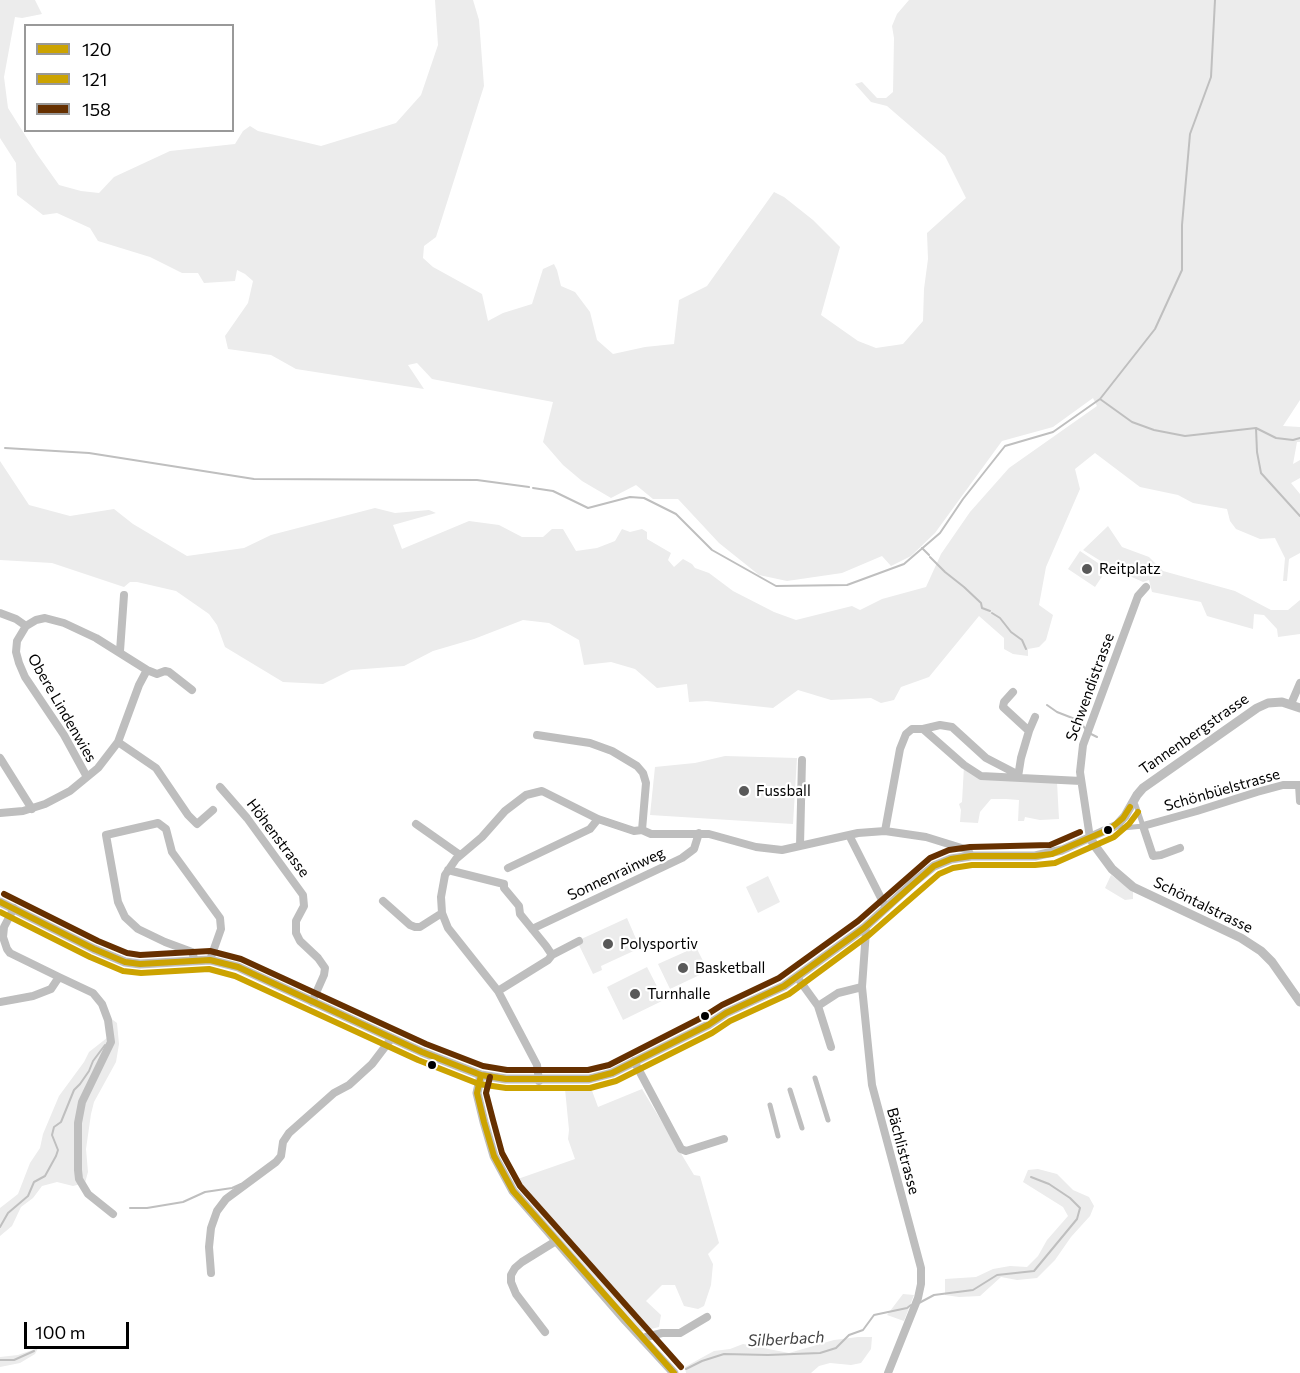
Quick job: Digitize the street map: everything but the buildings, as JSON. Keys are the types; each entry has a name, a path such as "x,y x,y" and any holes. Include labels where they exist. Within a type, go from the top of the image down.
{"street":[{"name":"Schwendistrasse","path":"1090,838 1081,781 1081,754 1138,596 1146,587"},
{"path":"120,651 124,595"},
{"path":"0,613 26,626 45,618 88,633 147,670 157,674 169,672 192,690"},
{"name":"Obere Lindenwies","path":"26,626 16,641 19,663 87,777"},
{"path":"0,813 32,809 61,796 105,760 118,742 139,685 147,670"},
{"path":"1296,706 1300,683"},
{"path":"1013,692 1004,702 1003,707 1029,732"},
{"name":"Tannenbergstrasse","path":"1117,825 1147,785 1257,708 1275,702 1296,706"},
{"path":"1018,777 1021,758 1035,717"},
{"path":"885,831 904,739 912,729 940,725 952,727 986,758 1015,773 1018,777"},
{"path":"922,729 977,774 1014,779 1018,777 1081,781"},
{"path":"537,735 590,743 612,751 637,766 643,772 646,783 642,831"},
{"path":"118,742 156,768 184,810 197,824 213,810"},
{"path":"0,758 32,809"},
{"path":"800,846 802,760"},
{"path":"1300,785 1300,801"},
{"name":"Schönbüelstrasse","path":"1117,825 1123,828 1143,826 1197,812 1257,792 1300,785"},
{"name":"Höhenstrasse","path":"220,787 251,824 303,895 304,906 296,921 296,933 300,941 325,968 312,1002"},
{"path":"539,1081 537,1065 498,991 452,933 442,913 442,888 448,870 460,855 482,837 517,801 536,791 542,790 551,794 598,819 651,834 699,833 723,837 756,848 773,850 849,835 885,831 926,837 968,850 971,856"},
{"path":"1132,802 1136,805 1153,856 1180,848"},
{"path":"508,868 590,829 598,819"},
{"path":"195,961 194,954 138,929 125,917 118,903 106,835 158,823 166,829 172,852 220,918 221,929 210,960"},
{"path":"416,824 460,855"},
{"path":"0,902 125,962 140,964 210,960 238,967 391,1039 481,1075 539,1081 589,1080 604,1076 634,1062 797,977 864,928 914,882 934,867 951,859 971,856 1044,855 1062,850 1117,825"},
{"name":"Sonnenrainweg","path":"532,929 682,858 694,849 699,833"},
{"path":"849,835 886,908"},
{"name":"Schöntalstrasse","path":"1090,838 1112,868 1133,887 1241,938 1261,951 1272,962 1300,1002"},
{"path":"448,870 504,885 519,906 520,914 552,955"},
{"path":"383,901 410,925 416,927 420,927 442,913"},
{"path":"14,908 4,927 3,937 10,953 93,993 102,1004 108,1020 111,1042 82,1102 78,1123 78,1170 79,1179 87,1194 112,1214"},
{"name":"Bächlistrasse","path":"864,928 866,931 862,987 872,1085 921,1268 918,1298 888,1373"},
{"path":"498,991 548,960 552,955 579,941"},
{"path":"0,1002 33,996 51,989 59,977"},
{"path":"797,977 818,1006 831,1047"},
{"path":"818,1006 837,993 862,987"},
{"path":"211,1273 209,1247 211,1228 217,1211 226,1199 276,1162 281,1156 283,1142 289,1133 334,1093 349,1085 372,1064 391,1039"},
{"path":"634,1062 683,1151 724,1139"},
{"path":"481,1075 477,1094 491,1148 501,1172 517,1196 643,1340 675,1373"},
{"path":"815,1078 828,1120"},
{"path":"790,1090 802,1128"},
{"path":"770,1105 778,1136"},
{"path":"545,1332 516,1294 511,1275 515,1268 556,1241"},
{"path":"643,1340 662,1333 680,1333 707,1317"}],"shaded area":[{"path":"0,0 35,0 42,14 15,17 4,77 8,108 59,185 99,193 114,177 170,151 235,144 243,131 250,126 258,131 321,146 396,123 421,95 438,45 435,0 473,0 479,20 484,86 436,237 424,246 423,258 433,267 482,294 488,321 503,313 532,304 543,269 554,264 561,286 575,292 590,312 597,340 613,354 674,344 679,300 707,286 774,192 813,220 840,247 821,315 858,341 876,348 903,344 923,321 928,259 927,233 966,198 945,156 887,106 871,102 855,84 862,82 877,98 886,98 893,92 894,38 892,26 897,14 909,0 1300,0 1300,400 1283,426 1300,427 1300,442 1297,442 1293,464 1300,460 1300,478 1291,483 1300,494 1300,553 1289,559 1287,581 1283,581 1285,558 1275,538 1260,539 1236,529 1230,521 1227,509 1193,503 1178,495 1140,487 1095,453 1075,469 1080,489 1046,567 1039,605 1053,615 1046,640 1039,647 1028,649 1028,656 1013,654 1004,649 1004,638 979,616 929,677 901,687 894,700 881,703 871,698 831,700 798,690 773,708 707,701 689,702 687,684 657,688 635,669 611,662 584,665 579,640 549,623 523,620 474,639 433,651 404,666 351,670 323,684 283,682 225,647 217,625 209,614 176,591 137,582 130,582 124,587 52,563 0,560 0,461 29,505 70,516 114,509 133,524 187,556 244,548 271,535 375,508 395,513 429,510 436,513 393,525 402,549 469,521 499,525 522,537 543,537 552,529 563,529 576,551 597,548 615,541 622,529 630,532 642,529 647,532 647,539 671,553 668,560 674,567 683,559 695,568 709,573 733,591 774,612 796,620 852,606 860,610 882,599 926,587 941,554 970,512 1009,468 1097,406 1093,398 1053,427 1002,441 935,533 911,556 891,566 882,556 842,573 787,581 759,575 719,543 678,499 653,499 636,485 611,498 582,481 563,465 543,442 553,402 432,379 417,363 408,365 424,389 296,369 271,355 228,349 225,336 248,303 253,281 245,274 237,270 235,281 204,283 198,273 182,273 150,257 98,241 90,228 57,213 43,215 17,195 16,163 0,138"},
{"path":"1108,526 1122,547 1149,557 1163,571 1235,591 1271,610 1288,610 1300,600 1300,634 1278,637 1277,629 1264,615 1254,614 1253,629 1207,616 1201,602 1152,592 1149,580 1143,582 1112,568 1083,550"},
{"name":"Reitplatz","path":"1080,551 1107,569 1095,587 1068,569"},
{"name":"Fussball","path":"725,756 797,758 793,824 650,815 655,767 695,763"},
{"path":"964,766 981,773 1057,782 1059,819 1040,820 1025,817 1024,821 1018,821 1019,800 991,799 980,812 978,823 960,822 959,804 962,802"},
{"path":"1111,875 1133,891 1133,899 1125,900 1105,888"},
{"path":"768,876 780,902 758,913 746,887"},
{"name":"Polysportiv","path":"627,918 640,948 601,966 602,970 593,974 577,941"},
{"name":"Basketball","path":"696,947 708,971 670,989 658,964"},
{"name":"Turnhalle","path":"647,967 664,1000 623,1020 607,987"},
{"path":"109,1017 117,1023 119,1044 116,1062 94,1102 91,1114 86,1149 88,1172 85,1183 73,1186 57,1182 42,1186 33,1198 21,1207 12,1226 0,1236 0,1208 18,1194 30,1163 40,1148 43,1134 59,1096 89,1052 112,1034"},
{"path":"591,1088 598,1107 642,1089 694,1175 700,1176 719,1243 708,1254 713,1264 711,1285 704,1306 698,1309 684,1306 675,1285 662,1285 646,1301 661,1315 659,1327 639,1332 512,1181 575,1159 568,1139 565,1089"},
{"path":"1038,1169 1057,1174 1073,1190 1089,1197 1094,1206 1090,1216 1055,1260 1037,1278 1017,1280 1001,1277 980,1296 945,1295 945,1279 976,1277 993,1269 1010,1266 1027,1267 1068,1216 1063,1207 1023,1182 1028,1170"},
{"path":"903,1294 914,1295 904,1321 887,1315"},
{"path":"872,1337 871,1349 861,1363 851,1365 830,1363 819,1366 811,1373 686,1373 685,1367 714,1351 730,1349 743,1344 789,1353 834,1340"},
{"path":"38,1348 35,1354 20,1363 0,1367 0,1357 18,1355"}],"waterway":[{"path":"533,488 553,491 588,508 630,497 644,498 676,514 712,550 776,586 847,585 904,564 940,533 963,499 1005,446 1053,432 1100,399 1155,329 1182,270 1182,225 1190,134 1211,77 1215,0"},
{"path":"1100,399 1132,422 1154,430 1185,436 1256,428 1261,473 1300,516"},
{"path":"1256,428 1276,438 1293,440 1300,438"},
{"path":"5,448 89,453 254,479 477,480 529,487"},
{"path":"922,548 929,555"},
{"path":"930,557 981,603 982,608 990,611"},
{"path":"992,613 1022,640 1026,649"},
{"path":"1047,705 1057,712 1080,721 1086,730"},
{"path":"1091,734 1097,737"},
{"path":"0,1227 8,1213 28,1196 34,1182 45,1176 58,1150 52,1135 54,1127 61,1122 74,1090 105,1045"},
{"name":"Silberbach","path":"919,1303 934,1295 973,1290 997,1275 1034,1271 1077,1219 1080,1208 1049,1184 1031,1177"},
{"path":"130,1208 147,1208 183,1202 205,1192 232,1188 241,1184"},
{"name":"Silberbach","path":"686,1369 724,1354 820,1353 836,1348 849,1335 863,1330 874,1315 907,1308 911,1305"},
{"path":"0,1360 14,1360 34,1351"}],"transit line":[{"name":"120","path":"0,902 125,962 140,964 210,960 238,967 422,1052 481,1075 506,1079 589,1079 612,1073 708,1025 726,1013 784,986 864,928 934,866 951,859 971,856 1052,854 1110,829 1123,818 1130,807"},
{"name":"121","path":"0,912 123,971 141,973 209,969 235,976 418,1060 479,1084 506,1088 590,1088 616,1081 712,1033 730,1021 789,994 869,935 939,874 953,868 972,865 1055,863 1114,837 1129,824 1138,812"},
{"name":"158","path":"4,894 127,953 140,955 210,951 241,959 426,1044 483,1066 507,1070 588,1070 609,1065 722,1005 779,978 858,921 930,858 949,850 970,847 1050,845 1080,832"},
{"name":"120","path":"481,1075 477,1093 484,1122 494,1156 513,1191 674,1373"},
{"name":"158","path":"490,1077 486,1093 502,1153 520,1186 681,1367"}],"place":[{"name":"Reitplatz","path":"1087,569"},
{"name":"Fussball","path":"744,791"},
{"name":"Polysportiv","path":"608,944"},
{"name":"Basketball","path":"683,968"},
{"name":"Turnhalle","path":"635,994"}]}
